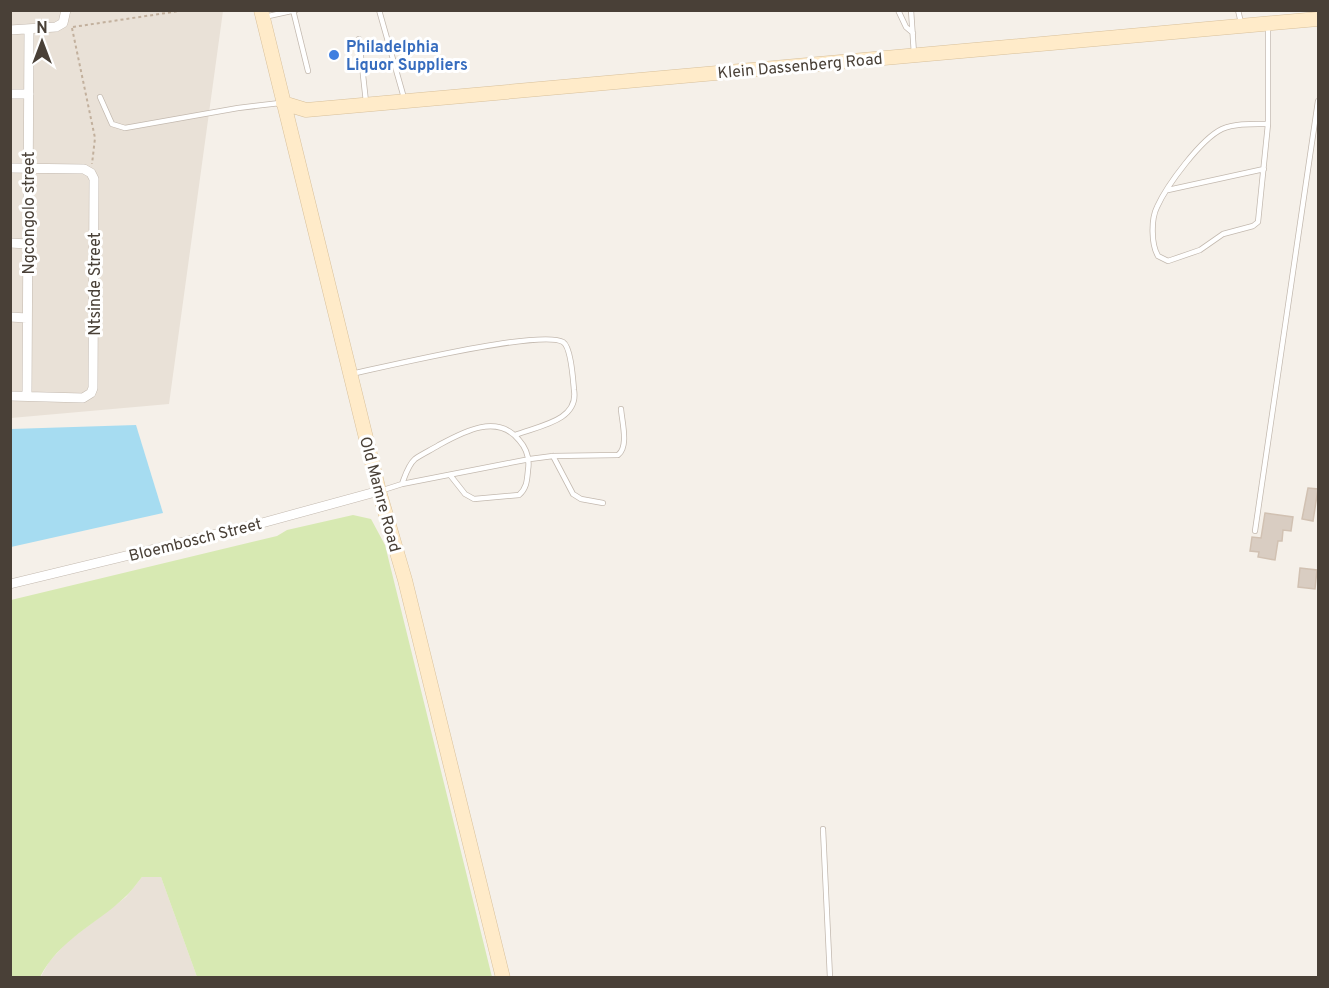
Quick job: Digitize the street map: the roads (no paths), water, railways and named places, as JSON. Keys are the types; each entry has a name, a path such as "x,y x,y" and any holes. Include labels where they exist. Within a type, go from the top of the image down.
{"main road":[{"name":"Old Mamre Road","path":"262,14 379,492 405,580 503,978"},
{"name":"Klein Dassenberg Road","path":"283,103 306,110 1318,19"}],"street":[{"path":"10,30 52,29 60,26 65,19 66,10"},
{"name":"Ngcongolo street","path":"27,396 29,30"},
{"path":"10,94 28,94"},
{"path":"10,168 28,168"},
{"name":"Ntsinde Street","path":"10,396 83,398 91,393 93,388 94,179 91,173 84,169 28,168"},
{"path":"10,243 28,244"},
{"path":"10,317 27,318"},
{"name":"Bloembosch Street","path":"10,584 379,492"}],"lane":[{"path":"379,10 404,101"},
{"path":"898,10 906,27 913,33"},
{"path":"911,10 914,54"},
{"path":"1238,10 1241,26"},
{"path":"262,14 294,11 308,71"},
{"path":"1268,23 1268,124 1259,219 1256,225 1223,234 1200,250 1168,261 1163,259 1156,252 1153,226 1157,206 1191,157 1211,136 1221,130 1232,126 1268,124"},
{"path":"360,39 367,104"},
{"path":"100,97 111,124 125,128 238,108 283,103"},
{"path":"1255,531 1318,100"},
{"path":"1168,190 1264,169"},
{"path":"350,374 510,342 549,338 565,343 568,348 575,396 573,405 562,417 515,435"},
{"path":"379,492 402,484 530,459 553,456 618,455 624,447 621,409"},
{"path":"402,484 408,468 416,459 463,432 480,427 495,426 515,435 530,459 526,487 519,495 470,498 450,475"},
{"path":"553,456 573,495 581,499 603,503"},
{"path":"823,829 830,978"}],"water":[{"path":"136,425 163,513 11,547 11,429"}],"place":[{"name":"Philadelphia Liquor Suppliers","path":"334,55"}]}
